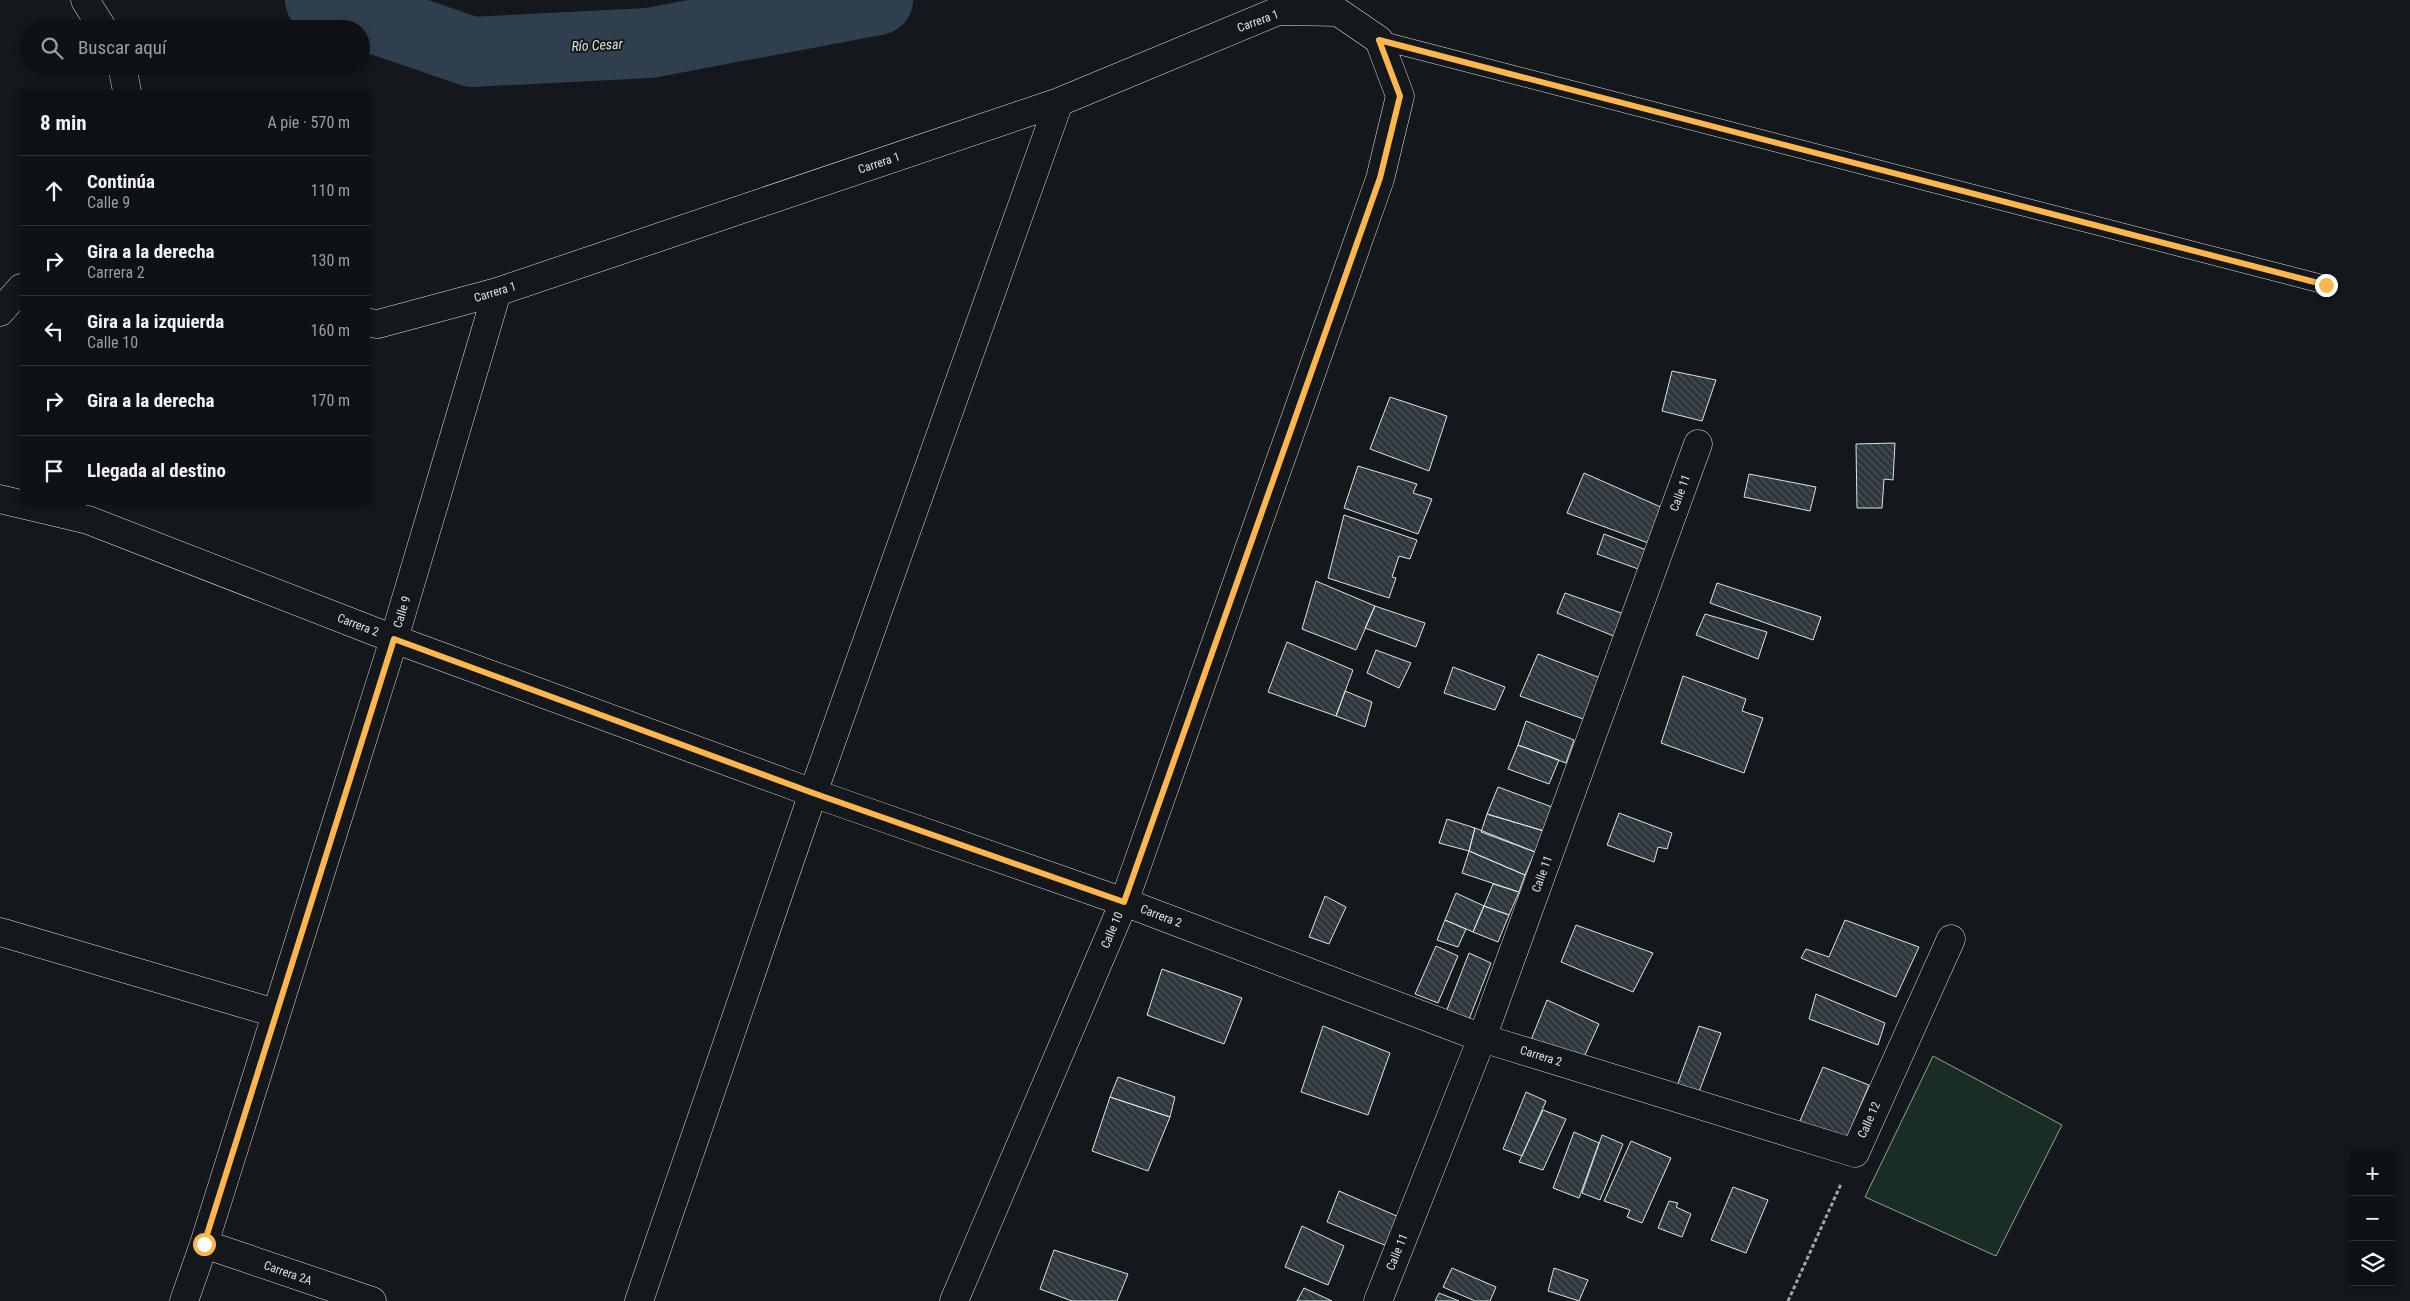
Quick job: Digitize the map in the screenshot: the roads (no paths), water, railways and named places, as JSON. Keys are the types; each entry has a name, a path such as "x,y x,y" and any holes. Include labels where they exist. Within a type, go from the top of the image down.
{"street":[{"path":"85,0 97,20"},
{"name":"Carrera 1","path":"370,323 378,324 497,292 1059,102 1278,11 1338,12 1379,40"},
{"name":"Calle 10","path":"954,1301 1124,902 1380,178 1400,96 1379,40"},
{"path":"124,75 127,90"},
{"path":"639,1301 813,793 1059,102"},
{"path":"0,312 20,289"},
{"name":"Calle 9","path":"184,1301 204,1244 394,639 497,292"},
{"name":"Calle 11","path":"1378,1301 1482,1038 1698,444"},
{"name":"Carrera 2","path":"0,499 20,504"},
{"name":"Carrera 2","path":"25,505 88,520 394,639 813,793 1124,902 1482,1038 1855,1153"},
{"path":"0,932 275,1014"},
{"name":"Calle 12","path":"1855,1153 1951,939"},
{"name":"Carrera 2A","path":"204,1244 372,1301"}],"lane":[{"path":"1379,40 2326,285"}],"waterway":[{"name":"Río Cesar","path":"320,0 472,52 649,43 878,0"}]}
